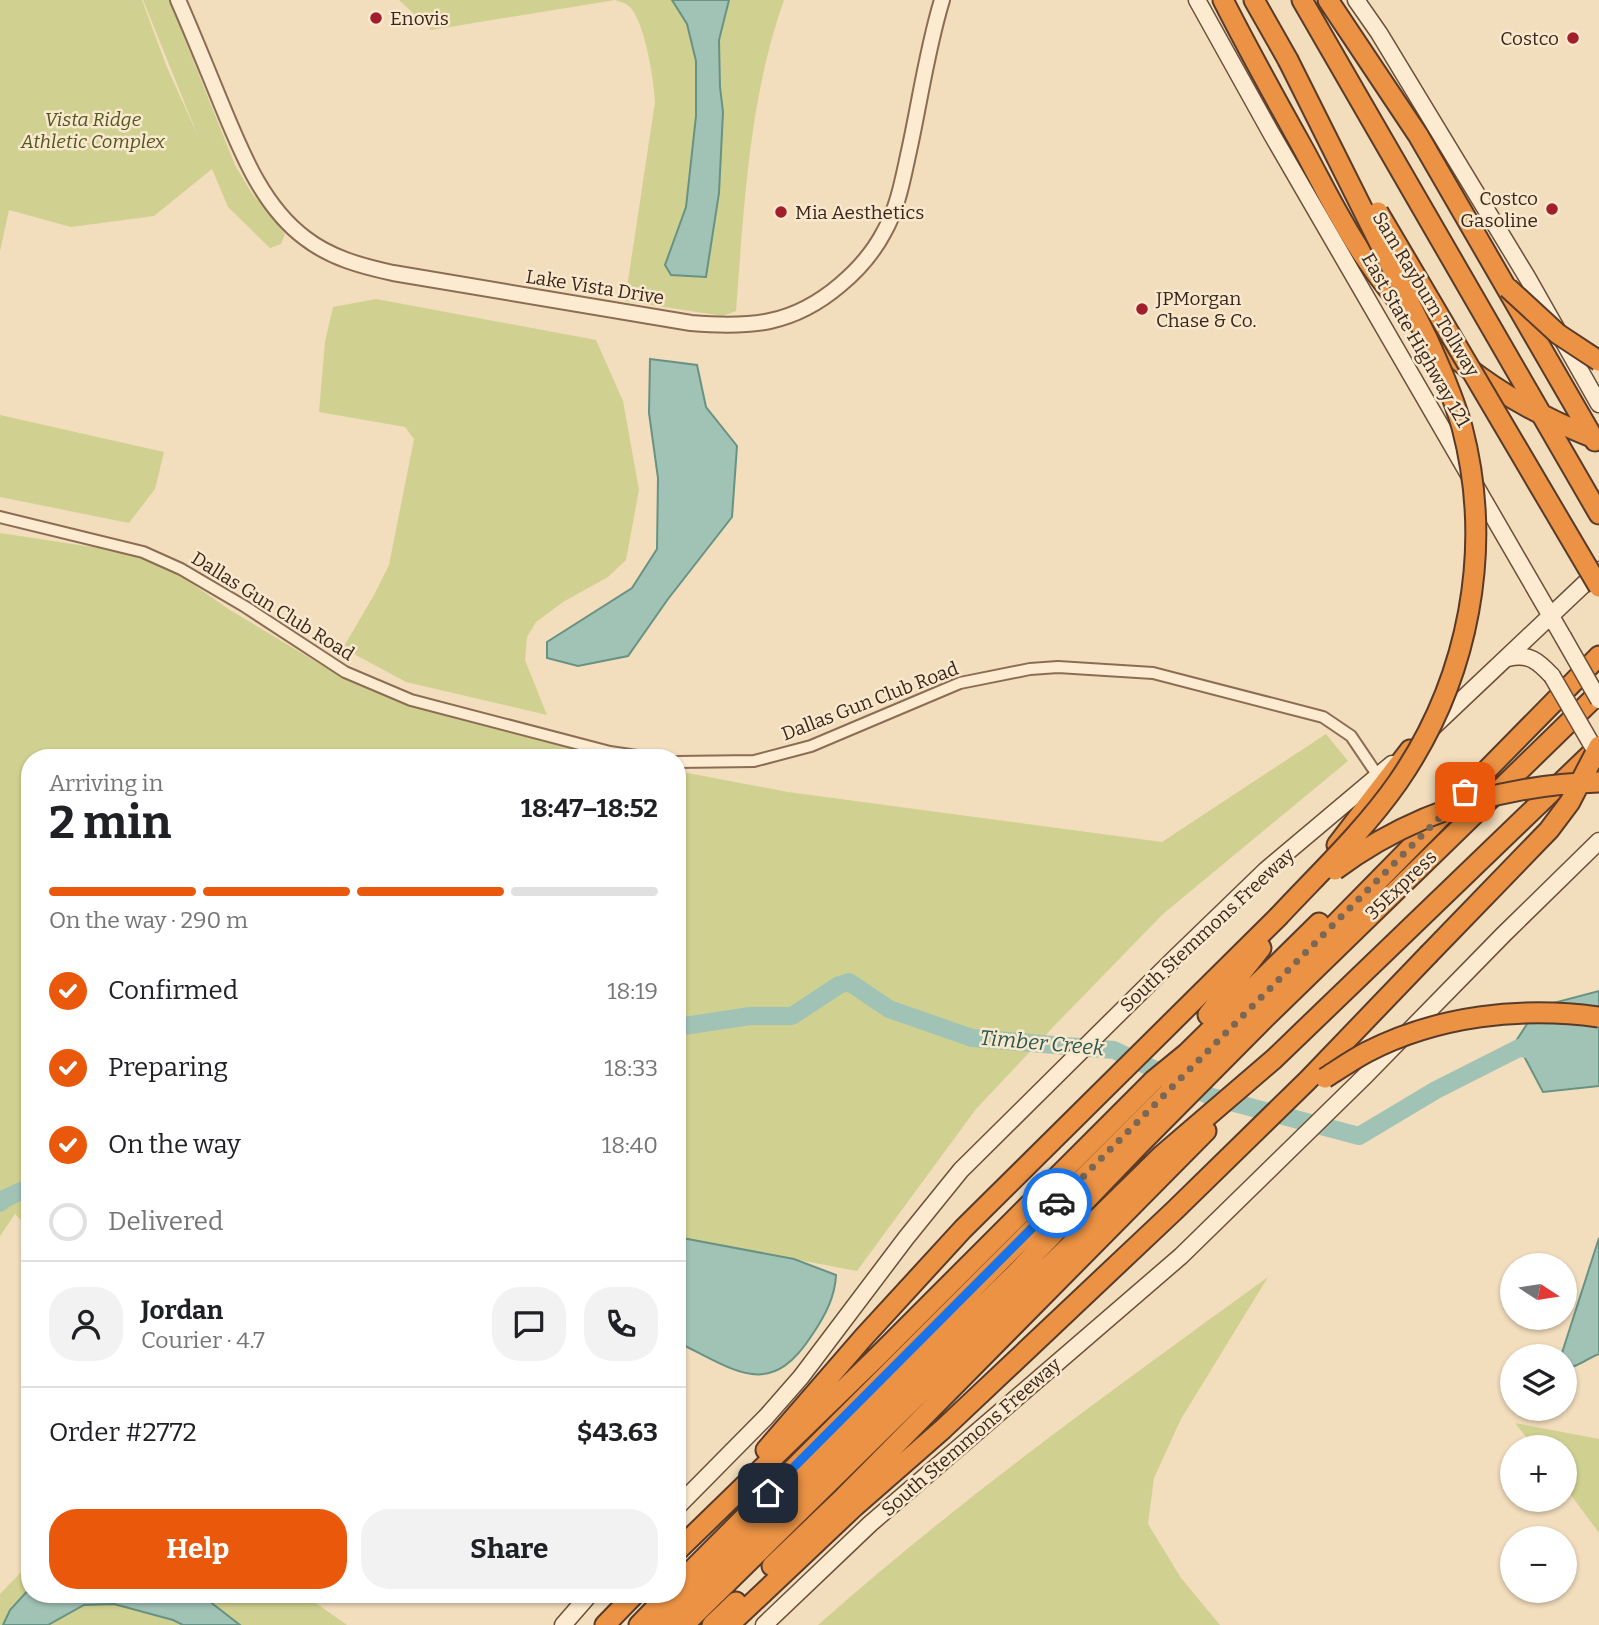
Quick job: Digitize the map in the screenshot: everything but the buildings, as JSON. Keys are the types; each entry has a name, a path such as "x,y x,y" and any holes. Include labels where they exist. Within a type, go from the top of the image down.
{"highway":[{"path":"1223,0 1363,256 1395,298 1436,341 1471,371 1510,398 1559,424 1599,440"},
{"name":"Sam Rayburn Tollway","path":"1254,0 1599,587"},
{"name":"Sam Rayburn Tollway","path":"1302,0 1599,514"},
{"path":"1328,0 1418,135 1591,430 1599,451"},
{"path":"684,1625 805,1456 863,1338 963,1229 1278,917 1372,816 1397,783 1426,736 1455,671 1464,640 1474,575 1476,536 1474,498 1461,425 1446,381 1410,302 1288,61"},
{"path":"1508,288 1558,334 1599,361"},
{"path":"894,1378 1109,1124 1154,1080 1243,1008 1403,855 1599,656"},
{"name":"35Express","path":"1243,1008 1599,693"},
{"path":"686,1577 805,1456 1014,1275 1134,1139 1243,1008 1382,784 1420,738"},
{"path":"729,1625 850,1501 926,1415 1168,1160 1599,746"},
{"path":"712,1625 850,1501 943,1429 1265,1122 1549,830 1570,802 1599,746"},
{"path":"1278,917 1315,884 1354,855 1398,829 1441,810 1485,796 1532,787 1599,782"},
{"path":"1265,1122 1325,1078 1367,1052 1440,1025 1510,1013 1543,1012 1599,1017"},
{"path":"686,1543 805,1456 894,1378 1168,1160"},
{"path":"686,1596 805,1456"},
{"path":"605,1625 626,1603"},
{"path":"639,1625 660,1603"},
{"path":"661,1625 680,1603"}],"main road":[{"name":"East State Highway 121","path":"1198,0 1271,132 1599,700"},
{"path":"1356,0 1379,33 1527,277 1599,404"},
{"name":"South Stemmons Freeway","path":"686,1498 766,1418 834,1335 878,1274 961,1170 1266,870 1378,776 1508,658 1599,570"},
{"path":"1508,658 1533,658 1552,676 1599,757"},
{"name":"South Stemmons Freeway","path":"764,1625 870,1524 1181,1256 1599,841"},
{"path":"563,1625 582,1603"}],"street":[{"name":"Lake Vista Drive","path":"178,0 249,167 268,199 284,218 315,245 354,265 393,273 691,323 721,325 769,322 811,306 853,274 875,248 893,213 904,175 942,0"},
{"name":"Dallas Gun Club Road","path":"0,517 143,552 181,569 244,606 345,672 411,700 599,749"},
{"name":"Dallas Gun Club Road","path":"686,762 754,761 811,746 960,683 1030,669 1058,667 1153,673 1323,717 1351,736 1378,776"}],"green space":[{"name":"Vista Ridge Athletic Complex","path":"0,0 142,0 166,65 198,136 143,0 169,0 235,165 251,192 285,234 281,244 270,248 228,207 212,169 154,216 71,227 9,210 0,251"},
{"path":"399,0 615,0 431,30"},
{"path":"615,0 784,0 772,37 756,114 745,193 736,311 723,316 625,301 655,102 651,66 640,26 630,7"},
{"path":"376,299 596,340 623,401 639,490 626,560 608,577 563,602 536,622 527,637 525,660 547,715 406,682 343,648 389,565 414,439 405,427 319,412 325,342 333,307"},
{"path":"0,415 164,452 155,489 129,523 0,497"},
{"path":"0,533 132,553 178,574 230,610 345,679 425,709 576,749 21,749 21,1220 15,1214 0,1236"},
{"path":"1326,734 1348,761 1163,914 1056,1024 976,1109 857,1271 686,1239 686,773 788,792 1162,842"},
{"path":"1268,1277 1181,1419 1154,1478 1148,1524 1181,1578 1220,1625 818,1625 982,1489"},
{"path":"1515,1423 1599,1439 1599,1533 1577,1503 1577,1435 1524,1435"},
{"path":"21,1572 21,1603 316,1603 347,1625 0,1625 0,1594"}],"shaded area":[{"path":"672,0 729,0 719,40 723,112 719,193 706,277 671,275 665,265 686,207 696,116 696,61 687,24"},
{"path":"650,359 697,365 706,407 737,446 732,517 668,599 628,656 578,666 547,658 547,642 632,588 657,549 658,478 649,413"},
{"path":"1599,991 1599,1086 1543,1092 1516,1041 1538,1007"},
{"path":"1599,1238 1599,1354 1577,1365 1577,1344 1565,1344 1569,1330 1577,1330 1577,1306"},
{"path":"686,1239 794,1259 836,1275 831,1299 812,1335 796,1356 781,1368 765,1374 750,1374 716,1362 686,1347"},
{"path":"21,1598 21,1603 212,1603 240,1625 183,1625 114,1604 84,1605 48,1625 3,1625 10,1610"}],"waterway":[{"name":"Timber Creek","path":"686,1026 750,1016 792,1016 839,985 849,982 889,1009 972,1038 1114,1050 1212,1097 1359,1136 1436,1090 1519,1048 1542,1051"},
{"name":"Timber Creek","path":"0,1203 21,1191"}],"way so far":[{"path":"1057,1203 1465,792"}],"place":[{"name":"Enovis","path":"376,18"},
{"name":"Costco","path":"1573,38"},
{"name":"Costco Gasoline","path":"1552,209"},
{"name":"Mia Aesthetics","path":"781,212"},
{"name":"JPMorgan Chase & Co.","path":"1142,309"}],"route":[{"path":"768,1493 1057,1203"}]}
